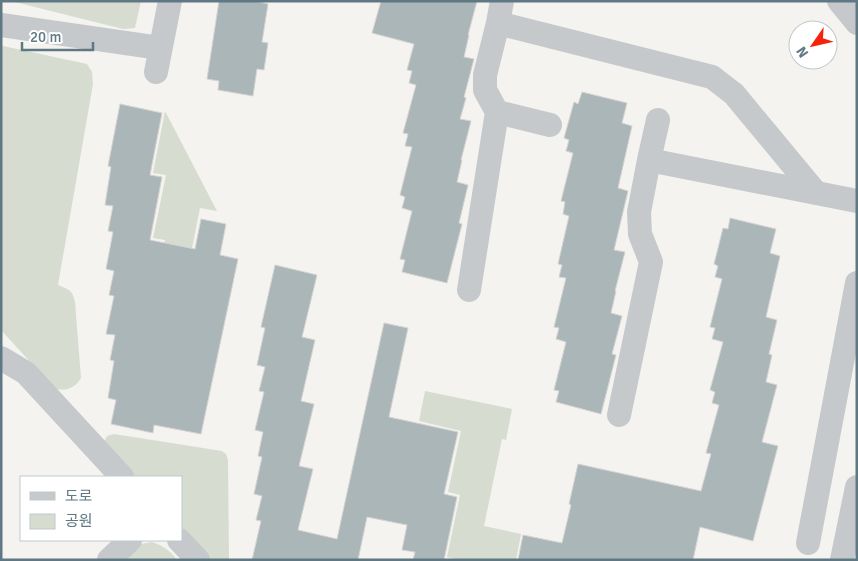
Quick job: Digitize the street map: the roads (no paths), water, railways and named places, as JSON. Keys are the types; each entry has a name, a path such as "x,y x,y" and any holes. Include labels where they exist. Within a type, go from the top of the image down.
{"street":[{"path":"156,72 170,1"},
{"path":"839,1 857,24"},
{"path":"469,290 497,112 485,90 484,75 500,12 712,77 734,94 816,193"},
{"path":"1,25 160,48"},
{"path":"497,112 550,124"},
{"path":"619,415 651,262 640,234 639,212 658,120"},
{"path":"649,160 857,201"},
{"path":"808,543 857,283"},
{"path":"1,358 26,373 121,476"},
{"path":"842,560 857,487"},
{"path":"109,560 129,541"},
{"path":"180,541 198,560"}]}
